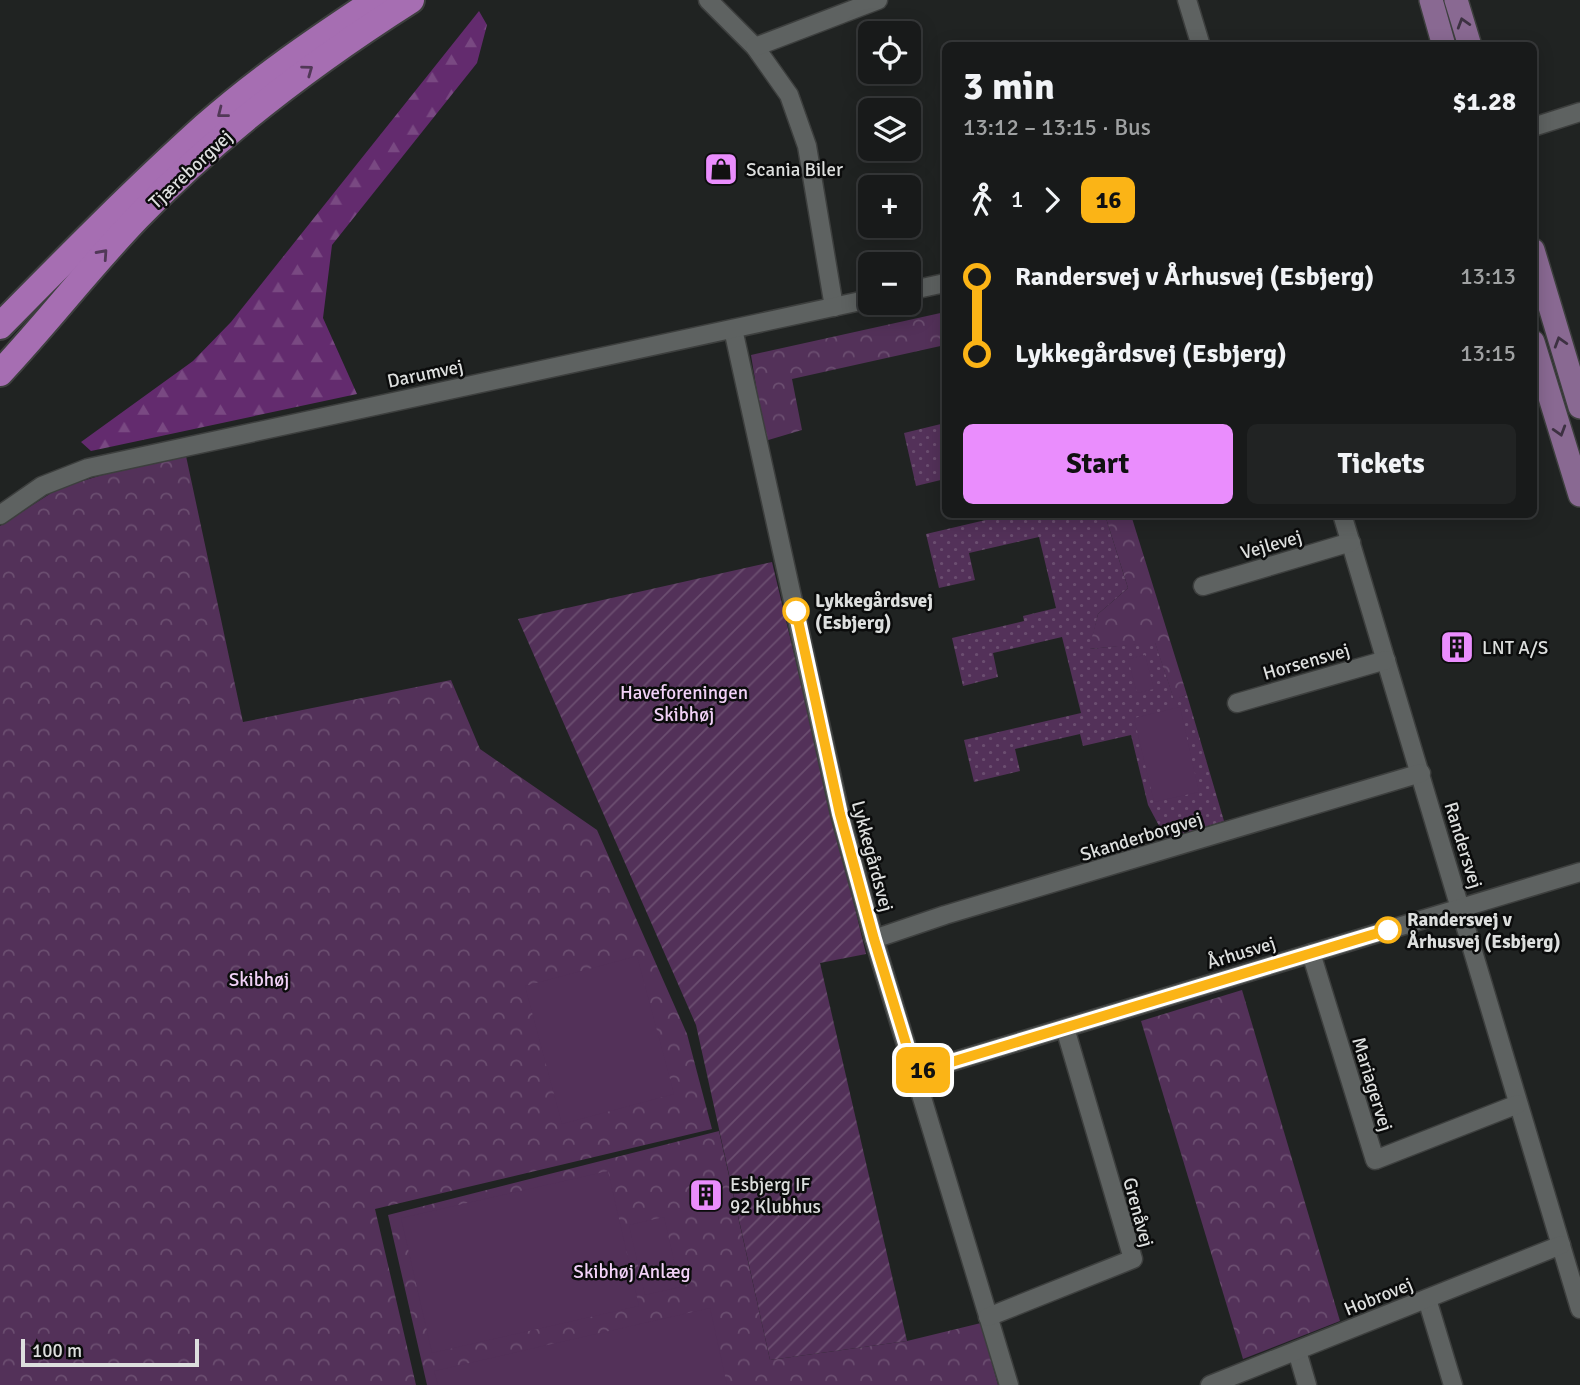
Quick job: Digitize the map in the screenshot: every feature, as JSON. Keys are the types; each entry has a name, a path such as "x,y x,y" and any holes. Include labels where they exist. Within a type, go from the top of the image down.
{"highway":[{"name":"Tjæreborgvej","path":"0,326 105,220 207,125 309,44 376,0"},
{"name":"Tjæreborgvej","path":"0,373 103,254 198,159 276,93 346,41 411,0"},
{"name":"Tjæreborgvej","path":"0,352 105,220"},
{"path":"0,388 27,344"}],"main road":[{"path":"1430,0 1443,42"},
{"path":"1456,0 1469,42"},
{"path":"1537,263 1580,407"},
{"path":"1537,355 1580,495"}],"street":[{"path":"708,0 755,47 789,95 807,146 834,307"},
{"path":"755,47 878,0"},
{"path":"1187,0 1200,42"},
{"path":"1537,126 1580,112"},
{"path":"921,288 942,284"},
{"name":"Darumvej","path":"0,515 42,486 88,468 858,302"},
{"name":"Lykkegårdsvej","path":"733,329 826,753 874,939 1009,1385"},
{"name":"Randersvej","path":"1343,518 1580,1309"},
{"name":"Vejlevej","path":"1203,586 1351,542"},
{"name":"Horsensvej","path":"1237,702 1386,660"},
{"name":"Skanderborgvej","path":"874,939 945,915 1421,773"},
{"name":"Århusvej","path":"915,1073 1580,872"},
{"name":"Mariagervej","path":"1311,953 1375,1160 1518,1104"},
{"name":"Grenåvej","path":"988,1317 1133,1259 1065,1028"},
{"name":"Hobrovej","path":"1210,1385 1561,1245"},
{"path":"1427,1299 1453,1385"},
{"path":"1297,1350 1307,1385"}],"green space":[{"path":"479,11 487,25 477,63 332,245 323,318 357,394 91,451 81,442 193,361 231,322"},
{"path":"942,313 942,346 792,379 802,430 765,441 751,355"},
{"path":"942,424 942,480 916,486 904,433"},
{"name":"Skibhøj","path":"186,456 243,722 451,680 480,749 597,830 687,1034 712,1129 375,1209 416,1385 0,1385 0,526 59,488 119,470"},
{"path":"994,518 1106,518 1128,588 1098,614 1090,649 1155,642 1174,699 1187,695 1224,821 1166,839 1148,805 1131,735 1083,746 1080,734 1015,749 1020,771 974,782 964,740 1081,713 1062,637 993,653 998,677 963,686 952,638 1024,621 1023,616 1056,608 1039,537 969,553 975,580 939,588 926,534"},
{"path":"1106,518 1132,518 1187,695 1174,700 1155,643 1089,649 1098,614 1128,588"},
{"name":"Haveforeningen Skibhøj","path":"772,562 866,954 820,963 907,1341 770,1360 696,1025 518,619"},
{"path":"1145,655 1154,689 1137,693 1128,659"},
{"path":"1180,707 1199,792 1154,802 1134,718"},
{"path":"637,956 674,1094 562,1124 525,986"},
{"path":"1242,990 1340,1321 1243,1359 1141,1021"},
{"name":"Skibhøj Anlæg","path":"719,1131 770,1360 907,1341 981,1323 998,1385 427,1385 388,1215"},
{"path":"608,1171 639,1306 432,1353 401,1218"},
{"path":"664,1217 680,1287 645,1295 629,1225"},
{"path":"710,1308 727,1385 438,1385 434,1371"}],"bus line":[{"name":"16","path":"796,611 840,814 874,939 915,1073 1388,930"}],"place":[{"name":"Scania Biler","path":"721,169"},
{"name":"Lykkegårdsvej (Esbjerg)","path":"796,611"},
{"name":"LNT A/S","path":"1457,647"},
{"name":"Randersvej v Århusvej (Esbjerg)","path":"1388,930"},
{"name":"Esbjerg IF 92 Klubhus","path":"706,1195"}]}
